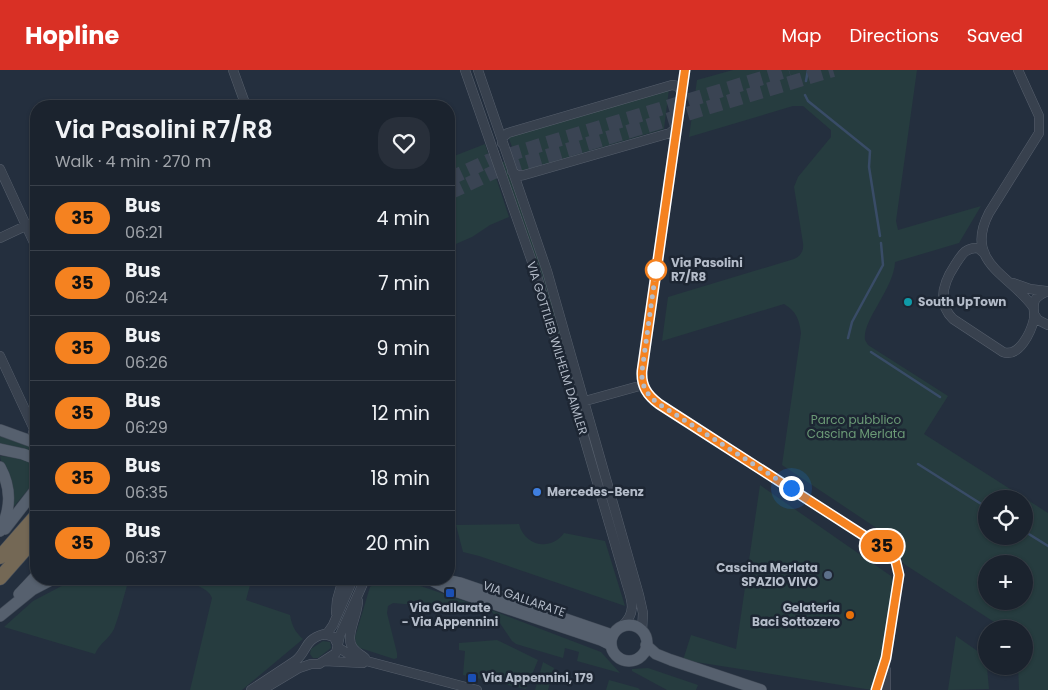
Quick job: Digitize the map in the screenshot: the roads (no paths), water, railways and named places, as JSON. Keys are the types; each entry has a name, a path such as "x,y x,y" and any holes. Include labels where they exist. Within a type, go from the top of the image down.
{"highway":[{"path":"0,557 30,523"},
{"path":"0,578 30,544"}],"main road":[{"path":"0,430 30,441"},
{"path":"0,449 30,457"},
{"path":"0,467 7,483 9,497 7,514 0,531"},
{"path":"0,536 30,497"},
{"path":"16,602 21,592 30,582"},
{"name":"VIA GALLARATE","path":"455,582 612,640"},
{"path":"0,616 16,602 42,585"},
{"name":"VIA GALLARATE","path":"441,585 601,640 612,640"},
{"path":"632,625 642,631 646,637 646,644 640,656 624,660 613,652 612,640 616,630 622,626 632,625"},
{"path":"646,644 656,654 761,690"},
{"path":"640,656 742,690"}],"street":[{"path":"233,70 244,100"},
{"name":"VIA GOTTLIEB WILHELM DAIMLER","path":"465,70 537,276 625,578 632,612 629,620 622,626"},
{"name":"VIA GOTTLIEB WILHELM DAIMLER","path":"478,70 547,271 585,400 639,595 643,613 642,631"},
{"path":"685,70 642,371 643,385 650,396 659,404 891,553 896,562 899,575 886,658 876,690"},
{"path":"985,254 982,235 987,217 1039,133 1039,116 1018,70"},
{"path":"502,143 503,137 508,133 672,84 678,86 682,93"},
{"path":"512,171 518,176 524,175 670,133 677,127"},
{"path":"0,169 30,234"},
{"path":"0,238 30,224"},
{"path":"1047,291 1040,294 1035,300 1034,311 1031,329 1018,350 1011,353 1003,352 950,315 946,309 943,296 947,276 967,249 978,248 985,254 995,271 1026,296 1034,311 1038,320 1048,325"},
{"path":"1008,281 1030,289 1047,291"},
{"path":"0,356 30,420"},
{"path":"585,400 643,385"},
{"path":"326,634 336,618 348,585"},
{"path":"262,690 299,668 311,664 319,664 336,654 342,630 362,585"},
{"path":"357,597 358,604 350,633 350,643 355,651 374,664"},
{"path":"251,690 295,662 303,653 307,644 321,635 326,634 334,637 342,650 374,664"},
{"path":"303,653 306,660 311,664"},
{"path":"886,658 886,690"},
{"path":"325,661 374,664 418,673 478,690"}],"waterway":[{"path":"806,81 808,70"},
{"path":"805,95 808,101 870,151 869,167 880,236"},
{"path":"848,338 852,322 883,265 881,243"},
{"path":"871,352 940,397"},
{"path":"918,464 978,502"},
{"path":"1033,537 1048,546"}],"tunnel":[{"path":"455,176 488,161 789,70"},
{"path":"455,190 494,172 833,70"}],"place":[{"name":"Via Pasolini R7/R8","path":"656,270"},
{"name":"South UpTown","path":"908,302"},
{"name":"Mercedes-Benz","path":"537,492"},
{"name":"Cascina Merlata SPAZIO VIVO","path":"828,575"},
{"name":"Via Gallarate - Via Appennini","path":"450,593"},
{"name":"Gelateria Baci Sottozero","path":"850,615"},
{"name":"Via Appennini, 179","path":"472,678"}],"park label":[{"name":"Parco pubblico Cascina Merlata","path":"856,427"}]}
